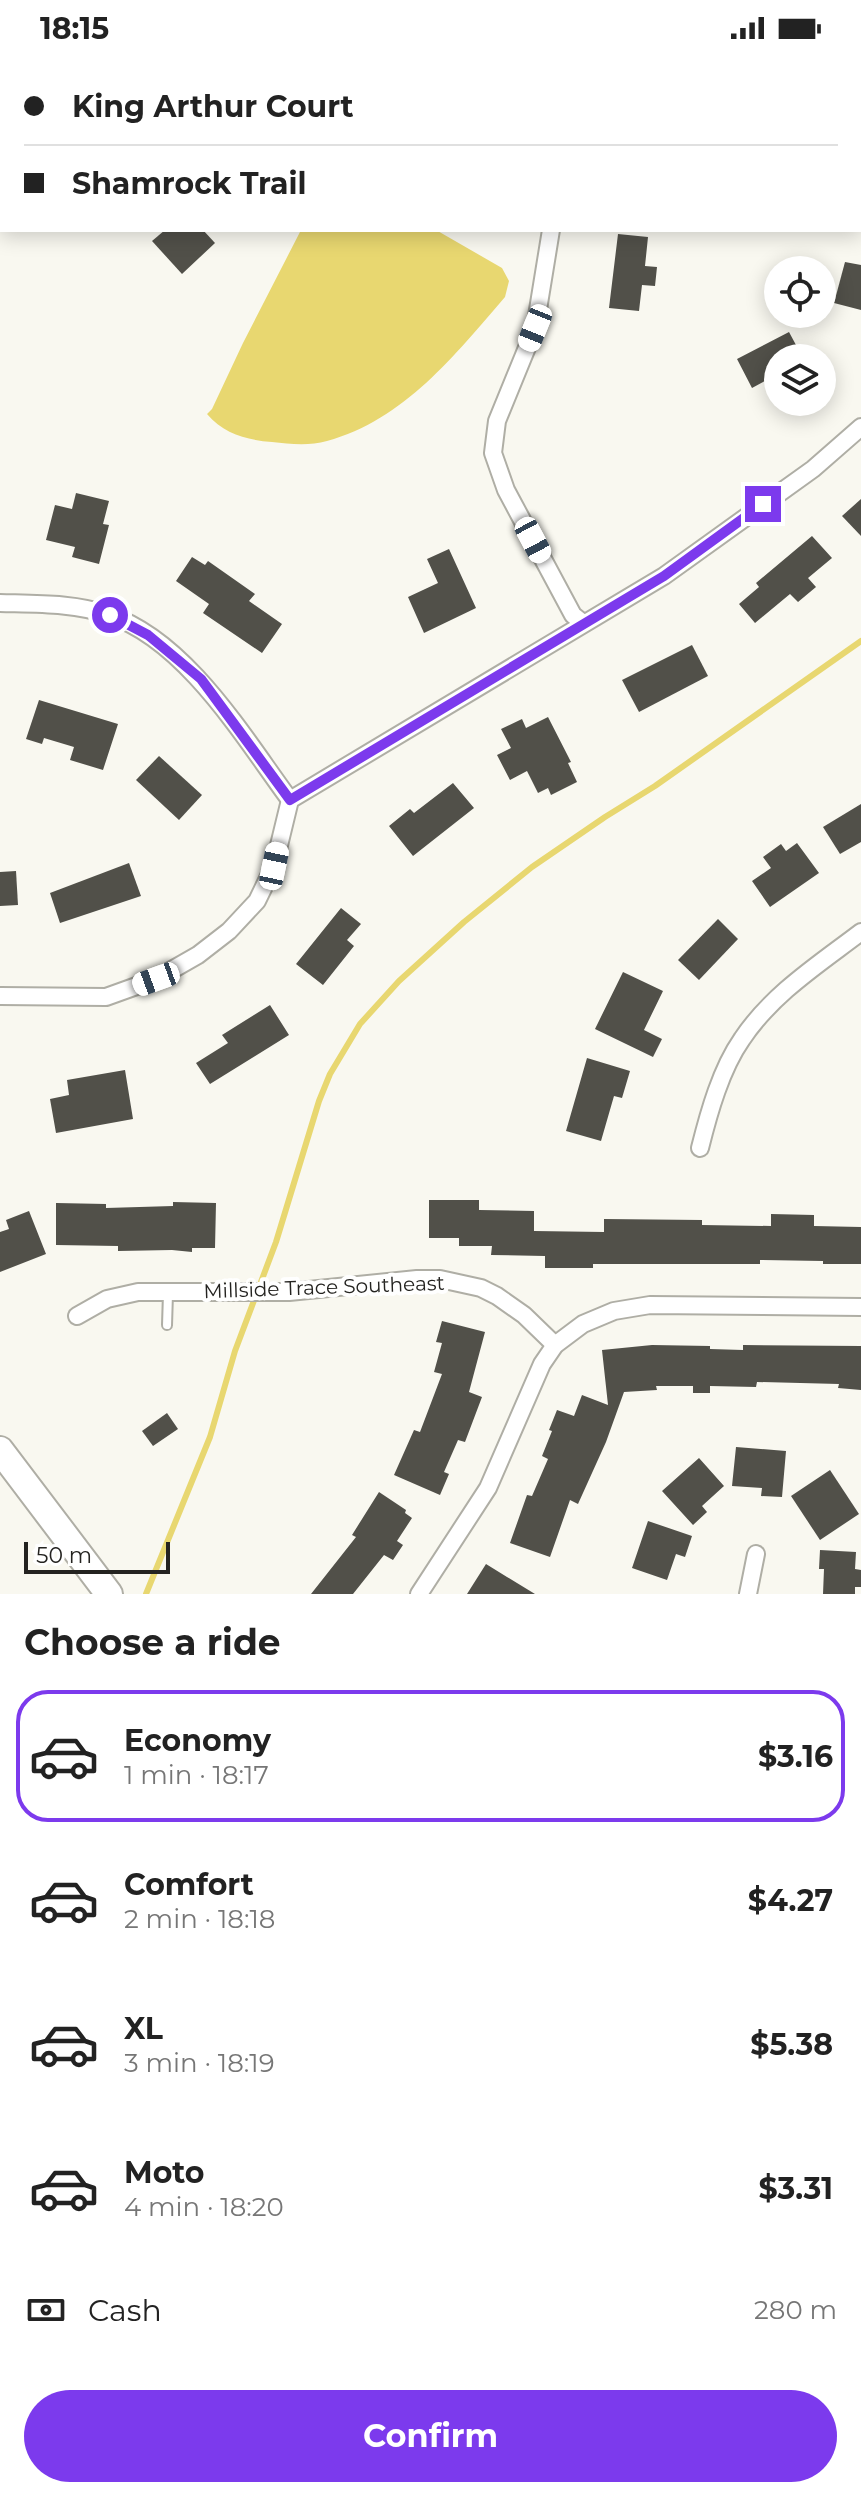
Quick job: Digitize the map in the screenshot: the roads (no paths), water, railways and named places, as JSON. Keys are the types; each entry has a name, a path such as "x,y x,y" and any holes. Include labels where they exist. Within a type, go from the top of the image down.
{"main road":[{"path":"0,1450 109,1594"}],"street":[{"path":"551,232 535,328 497,421 493,453 506,490 573,615 583,623"},
{"path":"0,996 106,997 156,979 198,955 229,931 257,901 274,866 290,800 664,576 813,469 861,427"},
{"path":"0,603 64,605 110,615 148,635 201,679 290,800"},
{"path":"700,1148 712,1101 741,1040 776,998 861,932"},
{"name":"Millside Trace Southeast","path":"77,1316 121,1294 138,1292 289,1292 440,1279 471,1285 497,1296 524,1315 555,1345"},
{"path":"419,1594 488,1488 542,1364 555,1345 597,1317 631,1307 861,1307"},
{"path":"748,1594 756,1554"}],"lane":[{"path":"167,1325 168,1293"}],"waterway":[{"path":"146,1594 210,1437 235,1351 276,1242 319,1101 330,1074 360,1024 399,981 464,922 532,867 655,786 861,641"}]}
